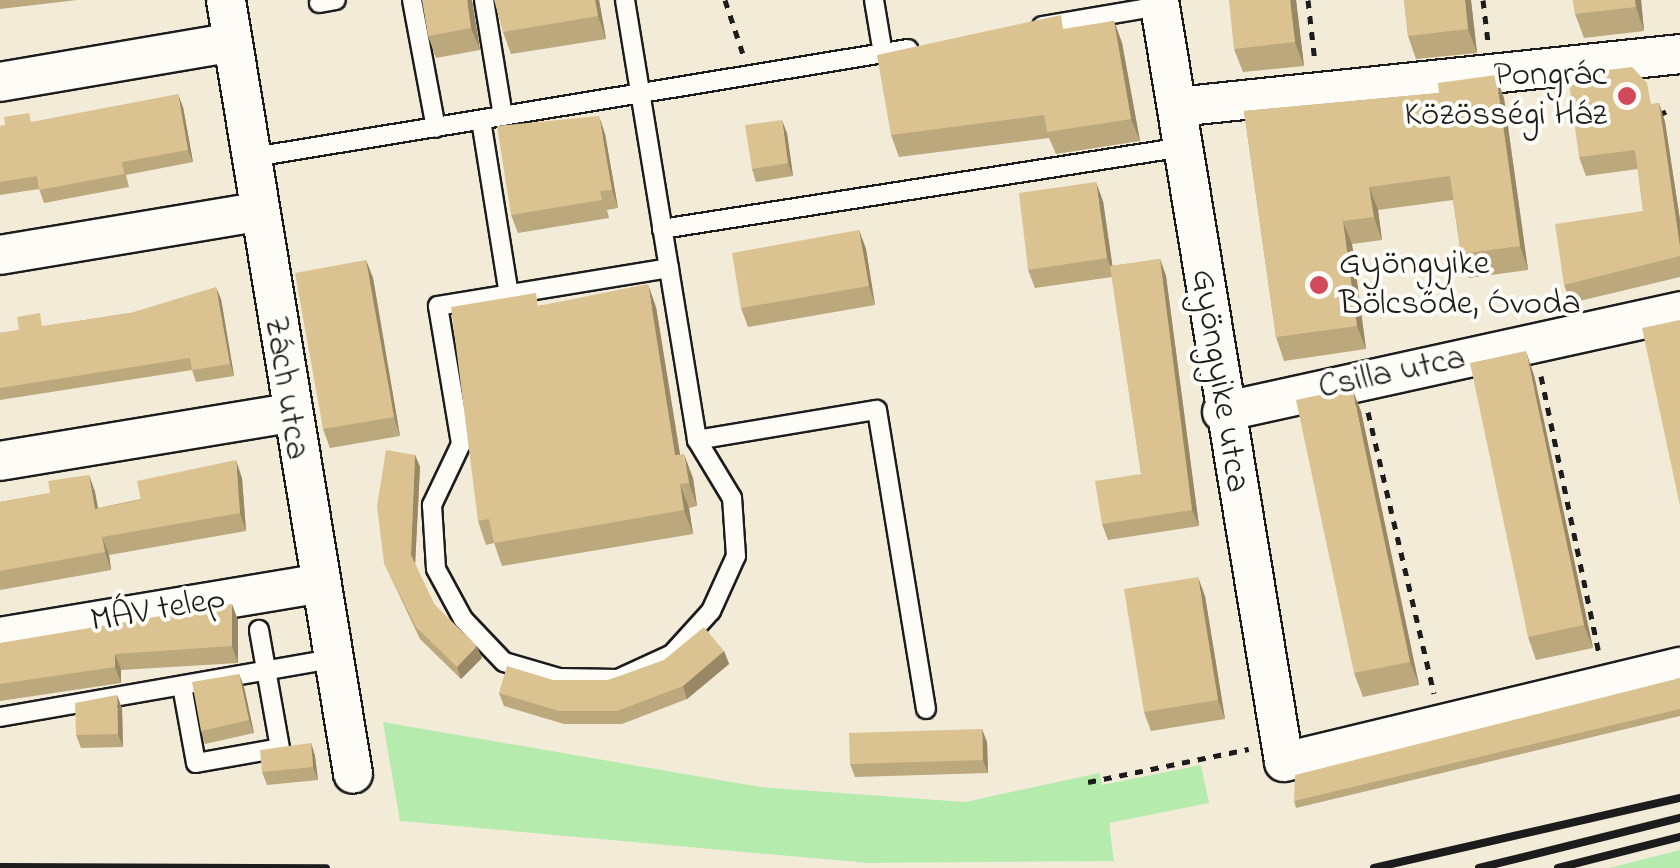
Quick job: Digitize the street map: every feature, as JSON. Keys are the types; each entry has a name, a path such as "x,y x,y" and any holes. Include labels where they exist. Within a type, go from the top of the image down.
{"street":[{"name":"Zách utca","path":"226,0 229,43 316,584 352,774"},
{"name":"Gyöngyike utca","path":"1160,3 1271,754"},
{"path":"0,82 229,43"},
{"path":"1177,108 1680,54"},
{"path":"0,255 256,212"},
{"name":"Csilla utca","path":"1222,412 1680,310"},
{"path":"0,462 289,413"},
{"name":"MÁV telep","path":"0,637 316,584"},
{"path":"1271,754 1680,667"}],"lane":[{"path":"412,0 436,128"},
{"path":"484,0 503,116"},
{"path":"625,0 662,229 669,268 697,440 732,498 736,556 711,611 672,654 618,679 560,678 504,662 463,620 436,569 432,505 461,444 438,306 669,268"},
{"path":"874,0 884,54"},
{"path":"1021,30 1160,3"},
{"path":"248,158 923,47"},
{"path":"481,120 509,294"},
{"path":"662,229 1182,147"},
{"path":"697,440 877,410 926,709"},
{"path":"182,686 196,763 280,748 259,630"},
{"path":"0,717 331,659"}],"path":[{"path":"725,0 736,11 746,76"},
{"path":"1308,0 1318,82"},
{"path":"1483,0 1490,62"},
{"path":"1656,117 1671,110"},
{"path":"1540,372 1603,671"},
{"path":"1368,409 1437,708"},
{"path":"1088,782 1271,754"}],"green space":[{"path":"383,722 760,787 965,802 1099,773 1102,785 1201,765 1209,803 1109,823 1114,861 868,863 400,821"},
{"path":"1680,850 1680,868 1609,868"}],"building":[{"path":"422,0 467,0 471,28 428,36"},
{"path":"494,0 595,0 598,16 503,32"},
{"path":"1229,0 1290,0 1295,42 1234,49"},
{"path":"1404,0 1465,0 1468,29 1408,36"},
{"path":"1573,0 1635,0 1636,7 1575,14"},
{"path":"1061,15 1063,29 1114,21 1131,119 1047,132 1044,115 891,135 877,55"},
{"path":"1632,67 1647,83 1651,104 1659,103 1680,256 1564,285 1555,224 1643,211 1635,150 1579,157 1568,75"},
{"path":"1496,75 1520,246 1461,254 1450,176 1369,187 1374,217 1343,221 1357,326 1276,337 1244,111 1439,93 1438,83"},
{"path":"178,94 188,150 122,162 124,174 39,190 37,176 0,182 0,126 5,125 4,117 29,113 31,122"},
{"path":"599,116 612,190 600,191 602,200 511,215 497,126"},
{"path":"782,120 788,163 752,169 745,125"},
{"path":"1096,182 1107,258 1028,270 1019,193"},
{"path":"859,230 869,286 741,308 732,253"},
{"path":"1160,259 1192,510 1102,524 1095,481 1141,474 1110,266"},
{"path":"366,260 394,417 323,429 295,273"},
{"path":"648,284 675,455 684,454 689,483 680,484 684,510 494,543 489,519 478,521 451,307 536,293 538,306"},
{"path":"216,287 230,364 192,370 190,358 0,388 0,333 19,330 17,317 40,313 42,326 127,314"},
{"path":"1680,320 1680,506 1642,328"},
{"path":"1526,351 1584,625 1528,637 1470,363"},
{"path":"1352,388 1410,662 1354,673 1296,400"},
{"path":"386,450 415,455 411,555 434,604 477,646 457,667 416,627 384,563 377,506"},
{"path":"236,460 240,513 102,537 105,552 0,571 0,502 50,493 48,481 89,475 95,509 141,500 137,481"},
{"path":"1198,577 1218,700 1144,712 1124,589"},
{"path":"232,604 232,646 115,654 115,667 0,684 0,643"},
{"path":"704,627 724,651 683,686 617,711 559,711 499,693 507,666 553,680 608,680 664,660"},
{"path":"239,674 249,720 201,731 192,682"},
{"path":"1680,678 1680,709 1294,801 1295,775"},
{"path":"117,695 118,734 76,735 75,703"},
{"path":"982,729 983,760 850,764 849,733"},
{"path":"311,743 313,767 262,772 260,750"}],"railway":[{"path":"1374,868 1680,798"},
{"path":"1479,868 1680,818"},
{"path":"1558,868 1680,837"},
{"path":"0,867 326,868"}],"place":[{"name":"Pongrác Közösségi Ház","path":"1627,96"},
{"name":"Gyöngyike Bölcsőde, Óvoda","path":"1319,285"}]}
